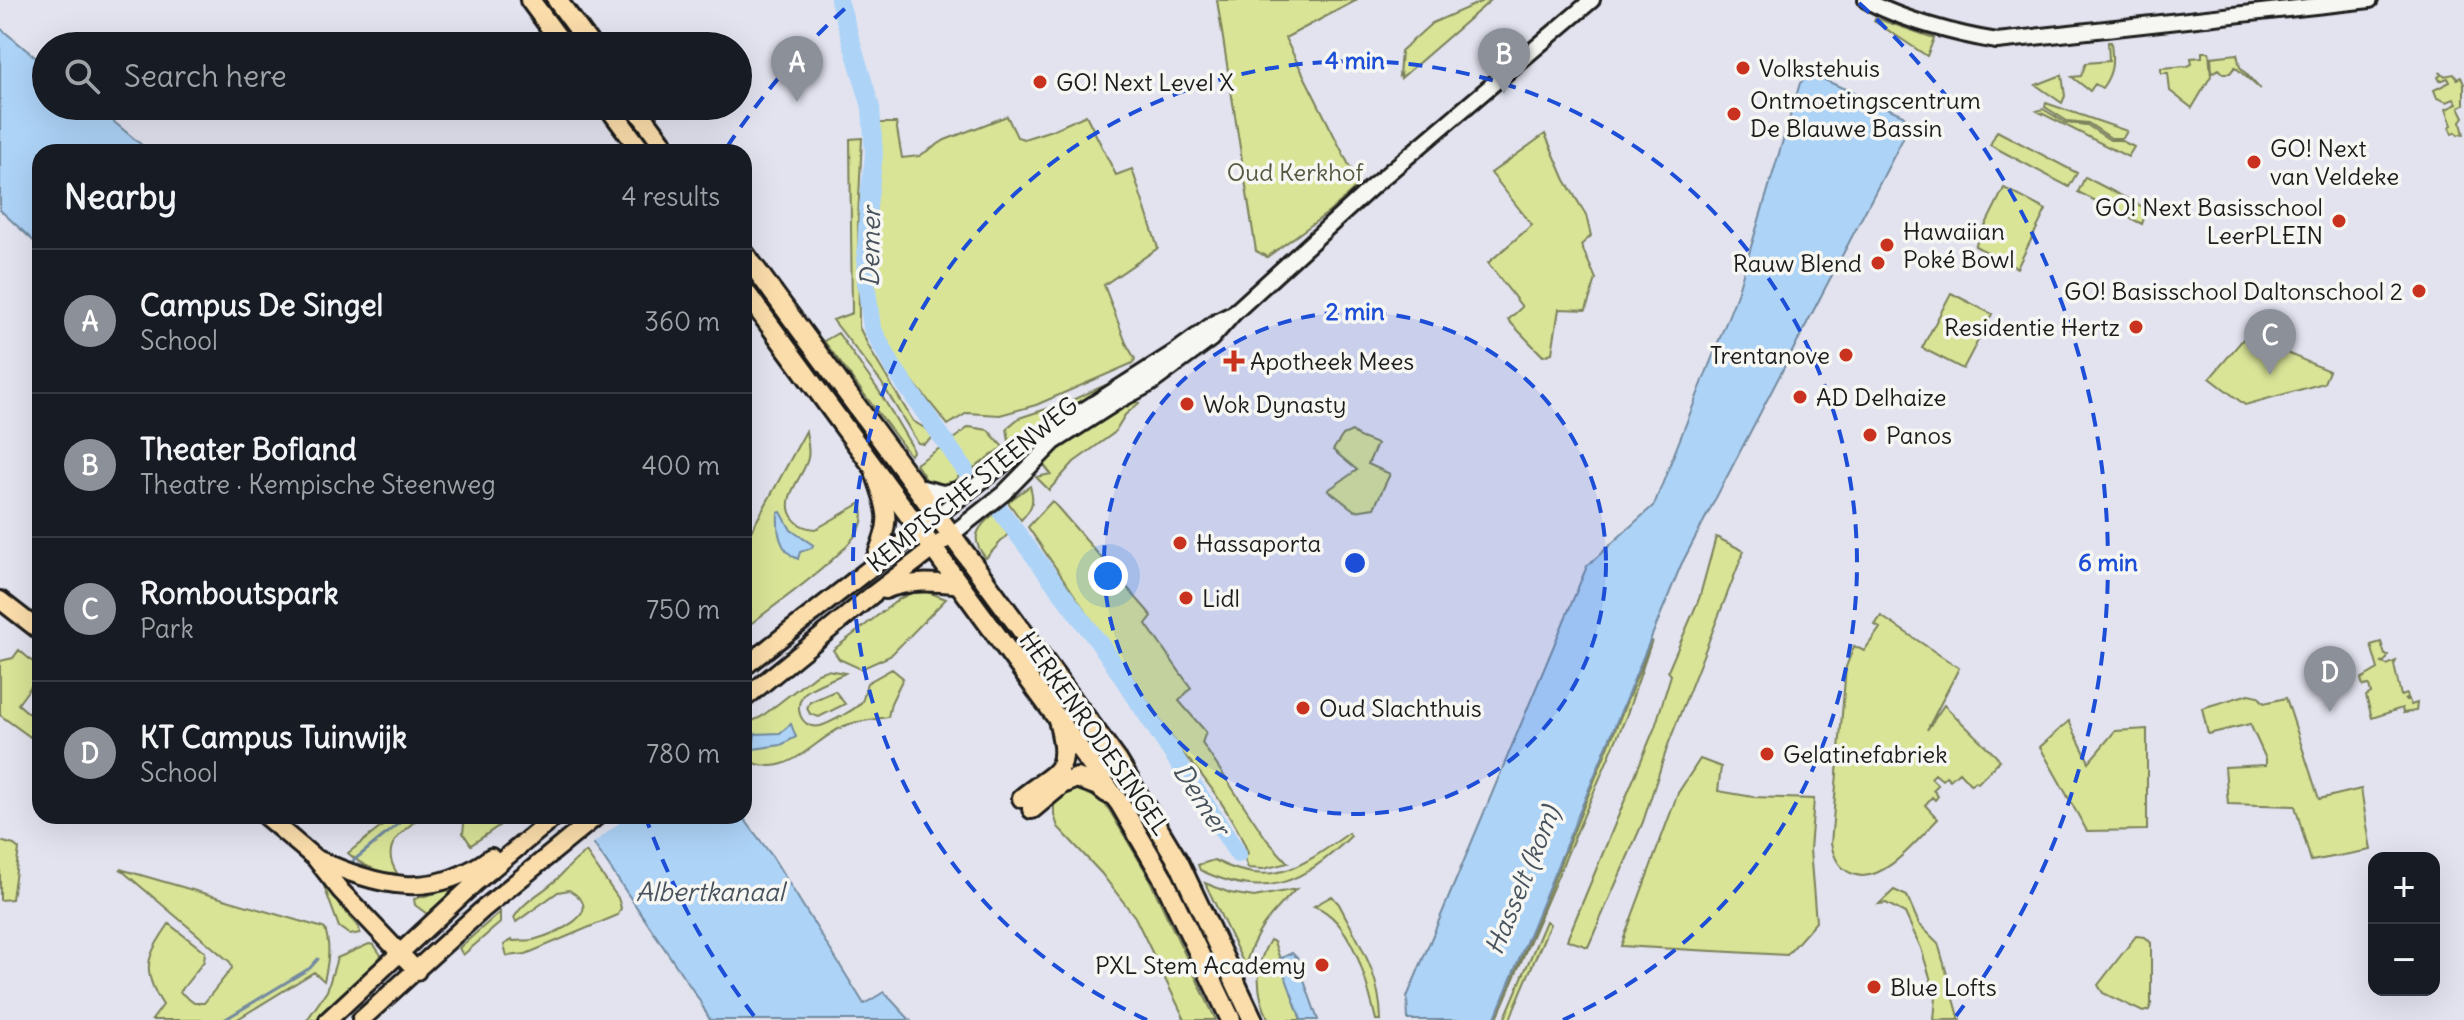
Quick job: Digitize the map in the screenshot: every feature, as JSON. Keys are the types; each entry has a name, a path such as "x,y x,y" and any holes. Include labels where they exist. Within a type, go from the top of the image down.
{"highway":[{"path":"530,0 554,32"},
{"path":"557,0 581,32"},
{"path":"618,120 636,144"},
{"path":"645,120 663,144"},
{"name":"HERKENRODESINGEL","path":"752,264 1117,760 1150,812 1210,926 1253,1020"},
{"name":"HERKENRODESINGEL","path":"752,301 1120,804 1162,876 1231,1020"},
{"path":"1056,714 1063,742 1060,770 1027,804 1077,778 1098,786 1120,804"}],"main road":[{"name":"KEMPISCHE STEENWEG","path":"752,661 920,530 965,491 1033,451 1216,322 1234,313 1410,154 1592,0"},
{"path":"1866,0 1927,23 1997,41 2370,0"},
{"name":"KEMPISCHE STEENWEG","path":"752,692 1004,493 1033,451"},
{"path":"871,464 884,501 887,525 871,568"},
{"path":"915,486 943,493 965,491"},
{"path":"872,595 901,584 931,581 961,585"},
{"path":"0,600 32,625"},
{"path":"275,824 315,858 341,891 417,971"},
{"path":"328,1020 476,882 545,824"},
{"path":"361,1020 482,910 587,824"},
{"path":"315,858 374,882 435,884 476,869 511,841 540,828"}],"green space":[{"name":"Oud Kerkhof","path":"1217,0 1357,0 1285,38 1359,185 1329,212 1267,257 1256,251"},
{"path":"1485,0 1490,1 1401,78 1401,74 1399,76 1401,51 1432,23"},
{"path":"1875,18 1934,38 1927,56 1874,21"},
{"path":"2108,42 2111,42 2112,55 2109,77 2102,88 2095,84 2090,91 2072,77 2081,76 2086,63 2109,61"},
{"path":"2202,52 2209,52 2211,76 2192,108 2170,91 2168,73 2161,73 2161,68 2188,66 2192,64 2191,58 2202,57"},
{"path":"2237,54 2240,67 2260,89 2235,67 2230,73 2219,69 2212,73 2211,57"},
{"path":"2440,72 2444,76 2454,74 2457,79 2461,77 2464,84 2464,104 2459,107 2464,117 2461,121 2464,135 2452,134 2449,127 2452,125 2446,109 2457,104 2454,99 2447,102 2437,98 2434,90 2450,82 2448,78 2440,81"},
{"path":"2062,75 2065,96 2062,103 2036,85"},
{"path":"2046,103 2127,131 2123,138 2111,138 2088,123 2067,121 2045,107"},
{"path":"2043,109 2066,123 2087,125 2110,140 2120,140 2134,147 2128,157 2037,111"},
{"path":"1086,115 1116,175 1132,169 1158,248 1104,285 1135,359 1133,363 1036,405 1000,415 967,413 948,425 892,356 876,320 870,278 878,123 896,123 902,158 919,156 945,140 1007,116 1017,137 1024,139"},
{"path":"1997,131 2077,173 2069,187 1990,145"},
{"path":"1545,134 1565,180 1586,215 1591,236 1581,245 1596,279 1586,310 1559,309 1552,353 1543,356 1508,320 1522,307 1488,263 1532,225 1491,173"},
{"path":"862,138 858,218 859,327 913,421 936,435 924,444 918,443 881,382 833,320 852,313 850,139"},
{"path":"2085,177 2147,209 2142,224 2078,192"},
{"path":"2004,188 2046,210 2017,268 1975,246"},
{"path":"1951,293 1992,314 1963,369 1922,348"},
{"path":"838,333 879,391 911,445 913,452 910,455 824,341"},
{"path":"2244,338 2254,350 2259,341 2329,371 2324,383 2245,405 2210,378"},
{"path":"1130,374 1025,441 1020,435 1009,442 1007,428 1019,418 1068,402"},
{"path":"1130,398 1139,403 1125,415 1114,433 1074,462 1049,490 1036,477 1051,474 1040,460"},
{"path":"969,427 988,430 1003,447 969,472 948,443"},
{"path":"806,431 808,458 789,503 793,518 803,526 816,529 861,503 863,516 860,528 824,567 752,623 752,529"},
{"path":"1352,431 1377,444 1368,464 1390,474 1374,508 1355,511 1328,490 1357,470 1333,450 1343,435"},
{"path":"940,448 946,452 960,475 949,486 938,487 927,481 916,464"},
{"path":"1030,486 1032,504 1021,520 1008,502"},
{"path":"1052,501 1152,616 1146,624 1191,688 1179,701 1206,732 1202,743 1267,840 1288,863 1263,869 1248,868 1244,858 1248,853 1220,801 1183,754 1028,527"},
{"path":"995,513 1009,533 986,558 978,545 977,534"},
{"path":"1716,537 1744,551 1668,745 1643,822 1588,947 1567,940 1655,727 1671,675 1668,671 1699,599"},
{"path":"920,589 946,599 890,656 861,669 839,659 833,650 899,599"},
{"path":"1881,616 1959,668 1927,730 1944,705 2000,760 1978,783 1975,781 1971,785 1959,772 1950,780 1946,776 1942,780 1935,774 1931,778 1938,785 1933,790 1938,796 1935,800 1932,797 1925,805 1938,819 1888,867 1864,876 1844,869 1831,844 1846,667 1854,646 1864,651 1880,628 1875,625"},
{"path":"1652,640 1626,717 1496,1020"},
{"path":"2381,642 2385,655 2388,655 2382,663 2387,665 2396,661 2394,665 2401,696 2407,694 2408,698 2404,700 2409,700 2411,705 2417,703 2416,711 2403,713 2402,708 2372,718 2366,696 2371,693 2369,685 2363,686 2361,679 2378,669 2371,645"},
{"path":"19,650 32,661 32,685 18,704 32,716 32,738 0,715 0,661 13,658"},
{"path":"892,669 903,678 888,717 844,726 784,763 772,766 752,761 752,721 818,673 827,670 845,673 815,686 802,697 800,715 813,726 830,722 855,708 863,699 867,683"},
{"path":"835,691 845,704 819,717 810,714 807,708 810,702"},
{"path":"2249,694 2258,696 2264,703 2286,698 2319,799 2361,789 2371,850 2311,861 2295,806 2228,804 2225,767 2266,765 2266,759 2250,724 2208,734 2202,708"},
{"path":"2069,721 2089,762 2115,731 2147,729 2147,830 2087,831 2040,747"},
{"path":"1700,759 1721,767 1718,791 1753,797 1814,799 1810,850 1816,922 1787,955 1621,946 1678,793"},
{"path":"1078,786 1093,791 1108,808 1146,872 1216,1020 1185,1020 1135,917 1101,873 1058,827 1054,804 1059,793"},
{"path":"385,824 412,824 392,847 390,855 397,873 370,868 348,853"},
{"path":"464,824 501,824 471,845 463,833"},
{"path":"1349,833 1351,836 1316,866 1282,883 1244,885 1200,870 1198,865 1214,860 1234,869 1270,874 1316,856"},
{"path":"0,841 19,849 12,899 0,900"},
{"path":"586,852 618,898 621,908 618,915 526,954 507,956 504,945 512,939 542,937 564,928 581,914 584,907 580,899 569,890 558,892 516,922 514,918"},
{"path":"120,869 325,929 328,955 324,981 314,972 236,1020 152,1020 163,1005 151,982 149,963 169,924 205,952 204,961 180,992 194,1003 204,1003 232,968 230,962"},
{"path":"321,878 360,933 350,935 339,927"},
{"path":"1205,883 1230,893 1254,897 1296,889 1259,932 1245,966"},
{"path":"458,887 427,914 415,905 414,899"},
{"path":"1894,890 1907,896 1919,924 1938,943 1960,1020 1934,1020 1936,997 1921,948 1905,913 1886,903 1879,904"},
{"path":"1332,896 1368,960 1377,988 1381,1020 1376,1020 1363,971 1348,938 1327,913 1314,906"},
{"path":"500,912 500,923 463,955 459,948"},
{"path":"1546,921 1550,924 1510,1020 1504,1020"},
{"path":"2136,936 2145,937 2151,943 2151,1004 2149,1010 2143,1012 2103,993 2098,985"},
{"path":"1270,940 1274,942 1301,1020 1269,1020 1265,1010 1259,990 1259,969"},
{"path":"369,944 374,945 381,955 376,966 318,1020 307,1020 327,991 337,958"}],"water":[{"path":"0,28 32,54 32,120 112,120 140,144 32,144 32,240 0,210"},
{"name":"Hasselt (kom)","path":"1809,76 1816,76 1903,115 1909,122 1908,129 1681,565 1494,1020 1408,1020 1407,997 1587,566 1654,505 1736,297 1800,83"},
{"path":"781,512 791,530 813,545 800,552 798,559 787,551 780,540 778,513"},
{"path":"791,724 796,737 781,745 753,749 755,734 780,733"},
{"name":"Albertkanaal","path":"580,824 748,824 772,856 864,1004 884,992 910,1020 710,1020"},
{"path":"1292,953 1301,962 1301,972 1318,1020 1301,1020 1279,959"}],"pier":[{"path":"576,824 618,824 590,846"}],"waterway":[{"name":"Demer","path":"839,0 871,107 874,154 865,274 872,328 893,367 965,470"},
{"name":"Demer","path":"999,509 1106,652 1238,854"},
{"path":"353,861 398,824"},
{"path":"224,1020 310,968 318,959"}],"place":[{"name":"Volkstehuis","path":"1743,68"},
{"name":"GO! Next Level X","path":"1040,82"},
{"name":"Theater Bofland","path":"1504,94"},
{"name":"Campus De Singel","path":"797,102"},
{"name":"Ontmoetingscentrum De Blauwe Bassin","path":"1734,114"},
{"name":"GO! Next van Veldeke","path":"2254,162"},
{"name":"GO! Next Basisschool LeerPLEIN","path":"2339,221"},
{"name":"Hawaiian Poké Bowl","path":"1887,245"},
{"name":"Rauw Blend","path":"1878,263"},
{"name":"GO! Basisschool Daltonschool 2","path":"2419,291"},
{"name":"Residentie Hertz","path":"2136,327"},
{"name":"Trentanove","path":"1846,355"},
{"name":"Apotheek Mees","path":"1234,361"},
{"name":"Romboutspark","path":"2270,375"},
{"name":"AD Delhaize","path":"1800,397"},
{"name":"Wok Dynasty","path":"1187,404"},
{"name":"Panos","path":"1870,435"},
{"name":"Hassaporta","path":"1180,543"},
{"name":"Lidl","path":"1186,598"},
{"name":"Oud Slachthuis","path":"1303,708"},
{"name":"KT Campus Tuinwijk","path":"2330,712"},
{"name":"Gelatinefabriek","path":"1767,754"},
{"name":"PXL Stem Academy","path":"1322,965"},
{"name":"Blue Lofts","path":"1874,987"}]}
